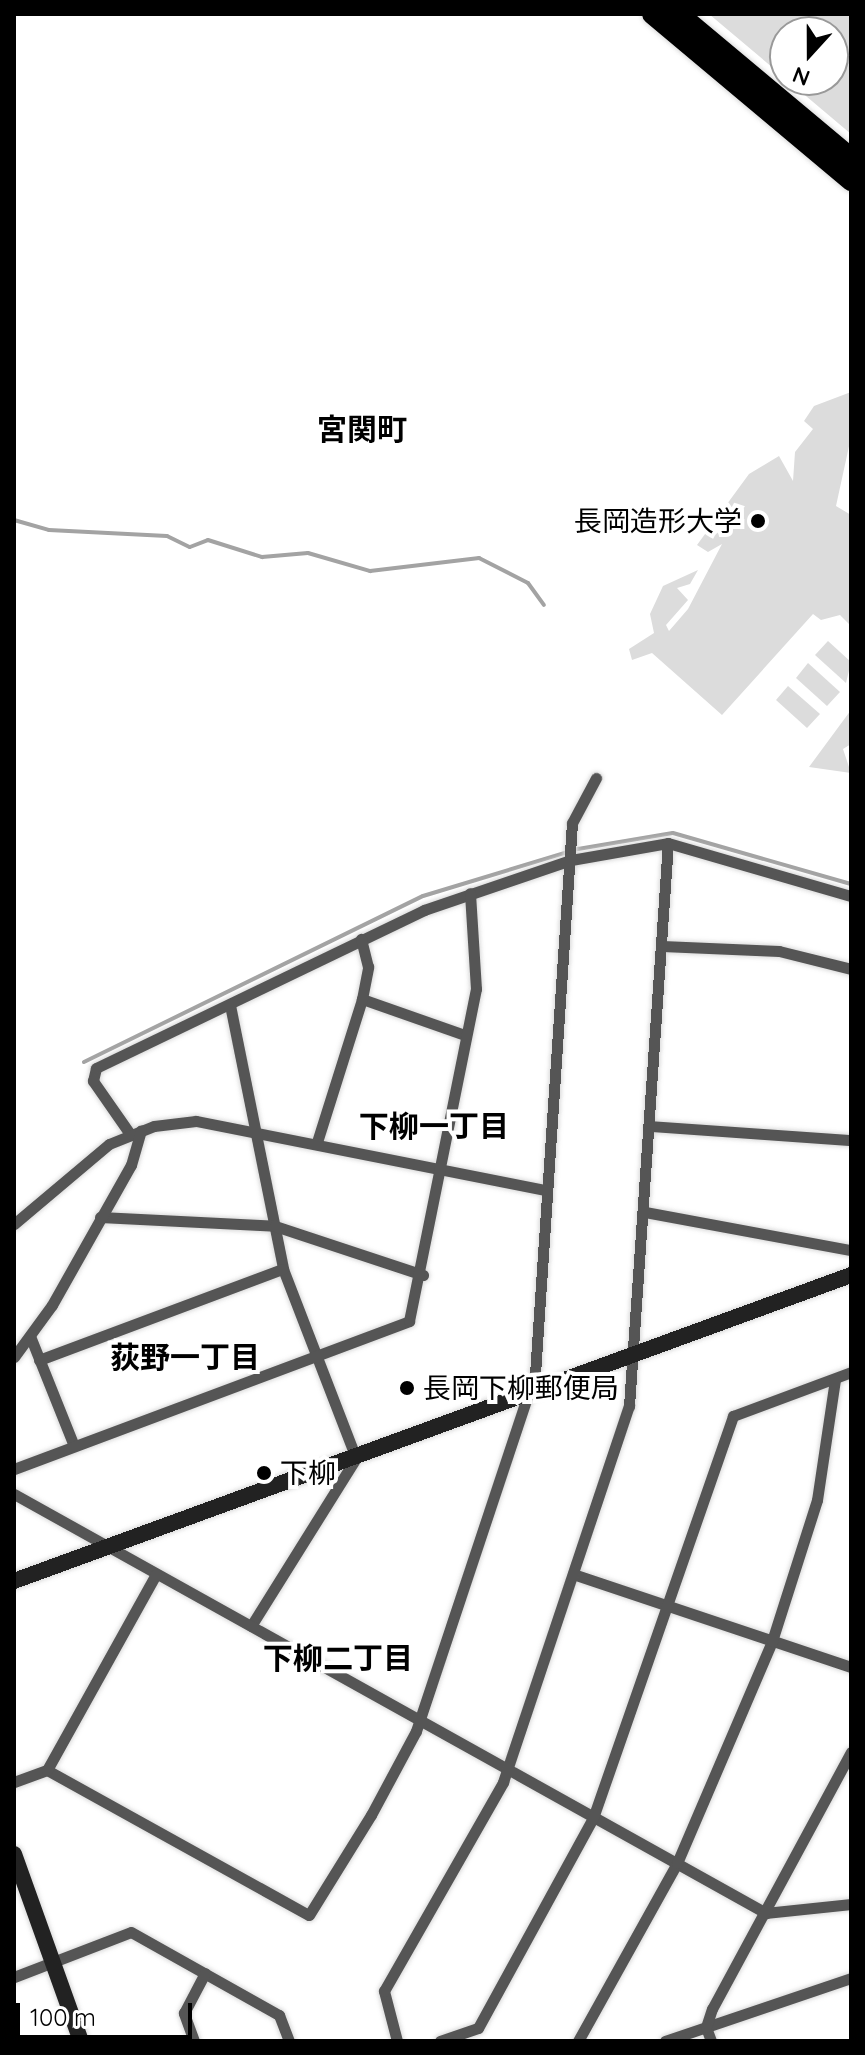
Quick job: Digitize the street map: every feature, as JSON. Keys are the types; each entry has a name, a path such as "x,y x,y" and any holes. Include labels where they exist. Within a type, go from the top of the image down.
{"highway":[{"path":"652,14 851,181"},
{"path":"679,14 851,158"}],"street":[{"path":"47,1770 309,1915 420,1720 530,1392 574,807 596,778"},
{"path":"397,2041 384,1991 507,1770 629,1406 645,1212 668,843"},
{"path":"136,1132 93,1081 96,1068 361,939 470,893 571,860 668,843 851,896"},
{"path":"14,1469 409,1321 423,1275 478,971 470,893"},
{"path":"317,1142 362,999 368,967 361,939"},
{"path":"662,946 779,951 851,969"},
{"path":"362,999 465,1035"},
{"path":"230,1005 283,1269 356,1458"},
{"path":"14,1224 90,1155 136,1132 196,1121 255,1128 545,1190"},
{"path":"650,1126 851,1140"},
{"path":"14,1357 30,1336 100,1217 136,1132"},
{"path":"645,1212 851,1250"},
{"path":"100,1217 275,1226 423,1275"},
{"path":"39,1360 283,1269"},
{"path":"14,1581 851,1275"},
{"path":"30,1336 74,1446"},
{"path":"440,2041 478,2028 593,1818 733,1416 851,1372"},
{"path":"578,2041 677,1863 772,1641 817,1500 835,1379"},
{"path":"251,1626 356,1458"},
{"path":"14,1494 766,1913 851,1904"},
{"path":"14,1782 47,1770 156,1574"},
{"path":"573,1574 851,1667"},
{"path":"711,2041 706,2027 851,1752"},
{"path":"14,1854 81,2041"},
{"path":"14,1977 131,1932 279,2015 289,2041"},
{"path":"194,2041 184,2013 205,1973"},
{"path":"665,2041 851,1978"}],"shaded area":[{"path":"709,14 851,14 851,134 806,96 849,96 849,16 769,16 769,65"},
{"path":"851,392 851,437 836,506 851,515 851,626 840,615 821,620 813,614 722,715 652,653 632,660 629,649 654,633 650,614 663,586 698,570 690,584 677,588 688,600 666,625 669,631 688,609 722,544 708,552 697,545 749,474 779,456 793,481 795,452 813,429 804,421 814,406"},
{"path":"828,641 851,662 846,683 815,655"},
{"path":"808,663 840,692 827,706 796,678"},
{"path":"788,686 820,714 807,728 776,700"},
{"path":"851,710 851,744 843,749 851,773 809,767"}],"waterway":[{"path":"14,520 49,530 167,536 190,547 208,540 262,557 308,553 370,571 479,558 528,583 544,605"},
{"path":"84,1062 423,896 578,849 673,833 851,884"}],"place":[{"name":"長岡造形大学","path":"758,521"},
{"name":"長岡下柳郵便局","path":"407,1388"},
{"name":"下柳","path":"264,1473"}],"district":[{"name":"宮関町","path":"362,429"},
{"name":"下柳一丁目","path":"434,1126"},
{"name":"荻野一丁目","path":"185,1357"},
{"name":"下柳二丁目","path":"338,1658"}]}
